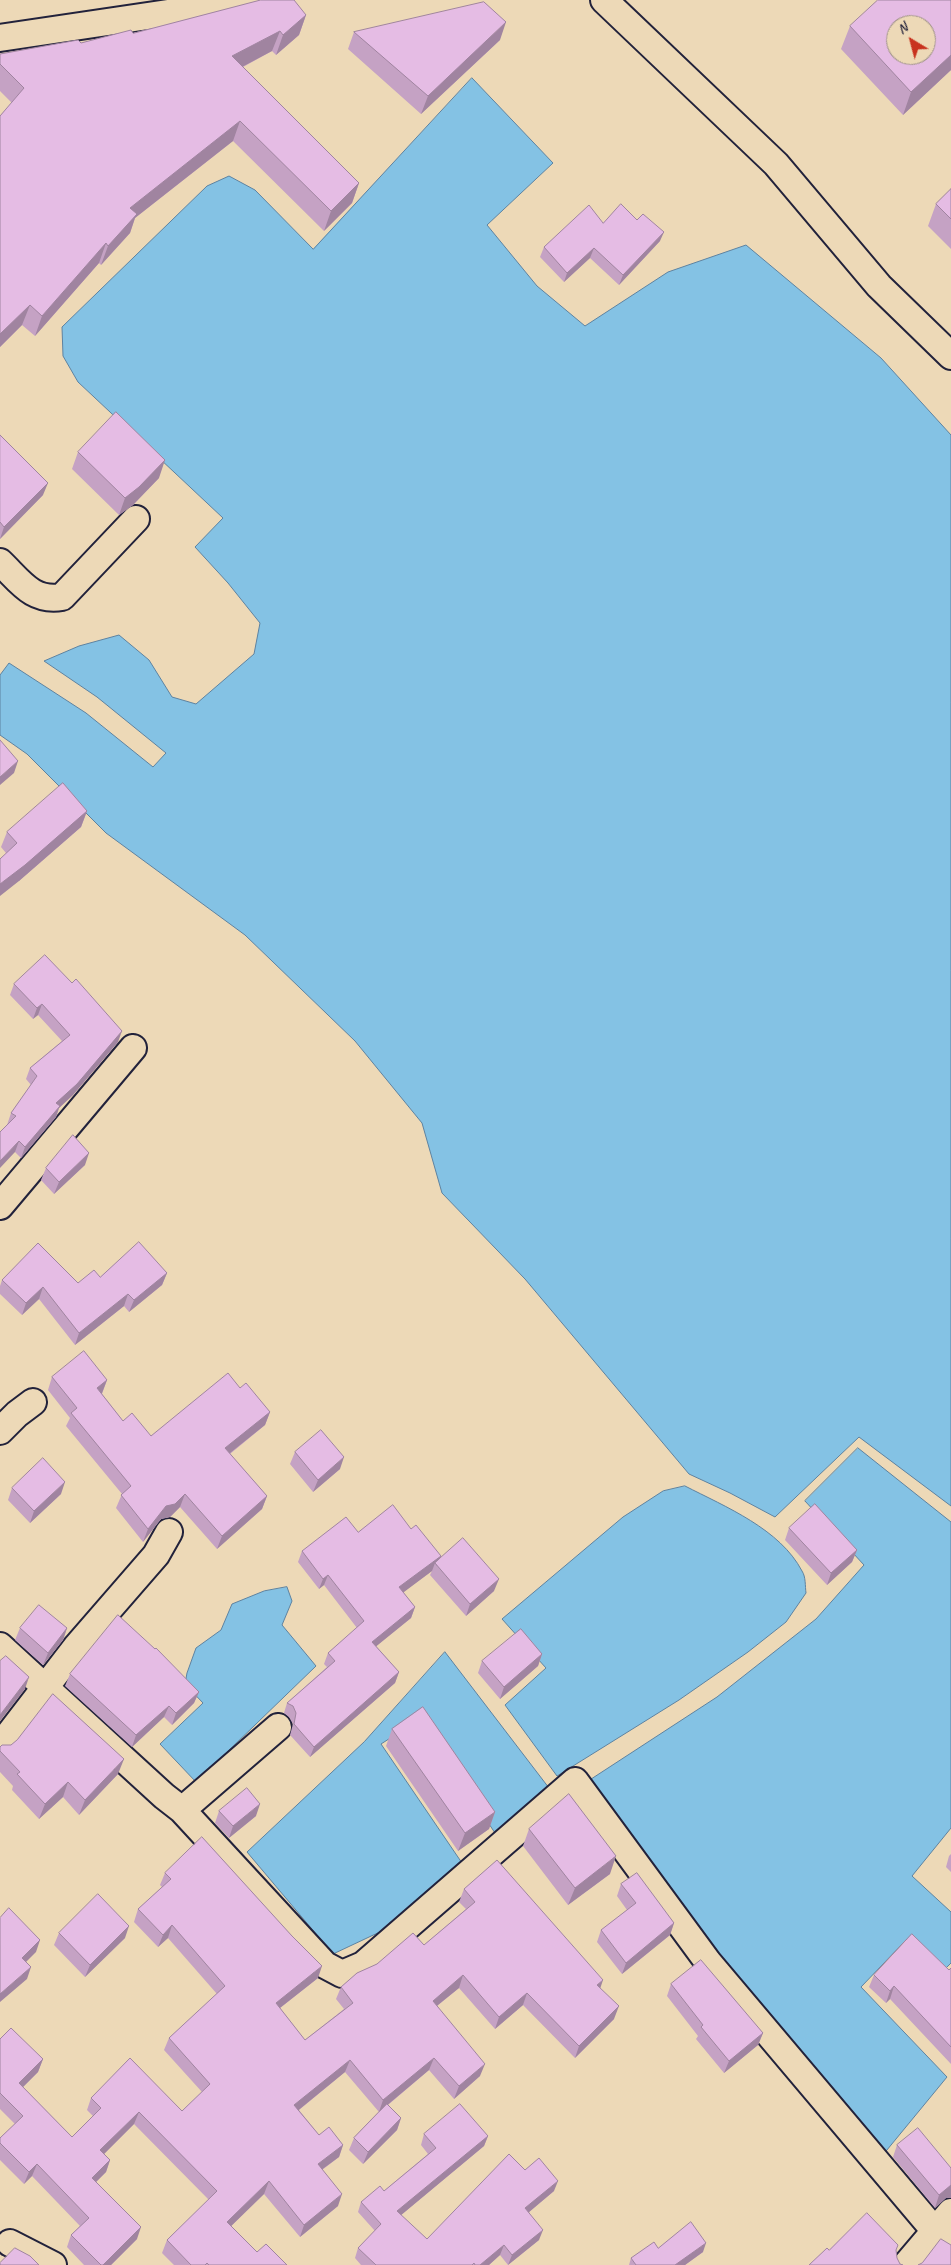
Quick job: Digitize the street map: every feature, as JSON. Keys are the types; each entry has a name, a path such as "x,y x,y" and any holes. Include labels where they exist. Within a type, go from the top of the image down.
{"street":[{"path":"0,38 256,0"},
{"path":"604,0 776,164 879,286 951,356"},
{"path":"0,562 35,595 48,600 62,597 136,519"},
{"path":"0,1206 133,1048"},
{"path":"0,1431 17,1414 33,1402"},
{"path":"0,1746 77,1646 156,1555 169,1532"},
{"path":"0,1646 164,1796 182,1810 325,1965 342,1974 362,1965 575,1781 708,1962 946,2229 906,2265"},
{"path":"182,1810 278,1727"},
{"path":"10,2243 52,2265"}],"water":[{"path":"472,78 553,163 487,225 537,286 585,326 668,272 746,245 881,358 951,435 951,1506 859,1437 775,1517 689,1474 525,1279 442,1193 422,1123 355,1041 245,935 106,833 27,754 0,735 0,675 9,663 86,713 153,767 166,753 97,697 44,661 79,646 119,635 149,660 172,697 196,704 254,654 260,623 228,583 195,547 223,518 78,382 63,356 62,327 207,186 229,176 255,190 313,249"},
{"path":"858,1448 951,1522 951,1828 912,1876 951,1912 951,1963 944,1970 907,1939 861,1987 947,2077 882,2156 747,1995 585,1783 717,1697 816,1619 864,1565 805,1501"},
{"path":"685,1486 751,1521 780,1543 792,1556 803,1573 806,1593 786,1622 748,1652 679,1700 557,1776 505,1705 546,1668 502,1619 623,1517 663,1491"},
{"path":"287,1587 292,1601 282,1625 316,1666 196,1782 160,1744 203,1703 185,1684 196,1648 221,1630 232,1604 264,1591"},
{"path":"445,1652 549,1788 495,1833 420,1719 381,1744 462,1863 384,1930 333,1954 247,1852 364,1742"}],"building":[{"path":"261,0 294,0 306,15 283,35 280,31 232,56 359,183 331,211 240,121 130,208 137,214 108,246 106,243 42,316 30,305 0,334 0,116 24,88 0,64 0,54 78,40 81,43 131,30 133,33"},
{"path":"878,0 951,0 951,55 911,92 886,65 936,65 936,15 886,15 886,65 850,26"},
{"path":"484,2 506,22 428,96 354,32"},
{"path":"951,189 951,219 936,204"},
{"path":"621,204 637,220 643,214 664,232 623,275 594,248 567,273 544,247 589,205 603,223"},
{"path":"116,412 165,460 139,487 125,498 78,452"},
{"path":"0,435 48,483 4,527 0,522"},
{"path":"0,740 18,761 0,777"},
{"path":"63,783 87,811 25,865 0,884 0,859 17,843 7,832"},
{"path":"45,955 72,983 76,979 122,1031 77,1084 56,1103 60,1106 25,1147 19,1141 0,1161 0,1132 16,1116 11,1113 37,1076 30,1068 70,1035 42,1004 37,1008 14,984"},
{"path":"73,1135 89,1153 59,1182 46,1168"},
{"path":"139,1242 167,1273 134,1300 128,1294 79,1333 43,1287 26,1303 2,1280 38,1243 78,1283 94,1270 100,1277"},
{"path":"84,1351 107,1380 97,1388 123,1421 132,1413 151,1436 228,1373 240,1388 246,1383 270,1412 225,1448 267,1496 222,1536 185,1494 175,1504 166,1506 148,1529 121,1495 131,1486 71,1413 77,1408 52,1377"},
{"path":"321,1430 344,1457 318,1480 295,1452"},
{"path":"43,1458 65,1482 34,1511 12,1488"},
{"path":"815,1504 857,1550 831,1573 789,1528"},
{"path":"393,1505 411,1529 416,1525 441,1556 399,1587 415,1607 372,1642 399,1672 314,1747 294,1724 296,1713 293,1706 287,1703 335,1661 328,1653 364,1621 328,1575 323,1579 302,1551 346,1517 358,1532"},
{"path":"463,1538 499,1579 470,1604 435,1563"},
{"path":"39,1605 67,1628 48,1653 20,1628"},
{"path":"118,1615 156,1648 199,1692 176,1713 169,1706 136,1735 70,1674"},
{"path":"521,1629 542,1654 504,1687 482,1661"},
{"path":"6,1656 29,1677 0,1715 0,1661"},
{"path":"53,1694 124,1759 85,1800 68,1782 45,1804 17,1774 20,1772 0,1751 2,1745 11,1745 17,1740"},
{"path":"423,1707 495,1812 465,1833 392,1729"},
{"path":"247,1788 260,1804 233,1826 219,1811"},
{"path":"569,1794 616,1856 575,1888 529,1829"},
{"path":"202,1837 292,1936 322,1966 276,2003 305,2040 353,2003 341,1987 357,1973 377,1964 413,1933 424,1945 475,1902 464,1889 497,1860 603,1980 597,1985 619,2006 579,2046 527,1993 499,2017 463,1975 433,2001 485,2064 459,2086 434,2058 383,2100 350,2060 294,2105 319,2135 329,2127 343,2145 318,2164 342,2194 304,2225 269,2181 227,2222 257,2252 266,2244 287,2265 209,2265 207,2263 205,2265 191,2265 167,2240 217,2191 139,2112 100,2150 110,2160 92,2178 141,2227 101,2265 71,2235 89,2218 37,2164 29,2172 0,2143 0,2138 23,2116 0,2093 0,2039 11,2028 43,2059 19,2083 72,2137 101,2108 91,2098 130,2058 182,2111 210,2084 169,2038 225,1986 172,1925 163,1935 138,1909 171,1879 165,1873"},
{"path":"637,1873 674,1923 626,1963 601,1930 636,1903 621,1884"},
{"path":"98,1894 129,1926 90,1965 59,1933"},
{"path":"9,1908 40,1940 22,1958 31,1967 0,1994 0,1918"},
{"path":"912,1934 949,1970 951,1968 951,2047 894,1986 890,1991 874,1975"},
{"path":"701,1960 763,2033 729,2061 701,2027 703,2025 671,1984"},
{"path":"387,2104 401,2118 368,2152 354,2138"},
{"path":"460,2104 488,2136 397,2211 427,2239 509,2154 525,2170 539,2158 558,2181 525,2208 543,2230 512,2255 504,2245 480,2265 475,2265 474,2263 472,2265 376,2265 358,2248 381,2224 361,2202 380,2186 384,2191 436,2148 424,2134"},
{"path":"918,2128 951,2168 951,2185 939,2195 897,2145"},
{"path":"867,2213 898,2245 896,2250 897,2258 900,2264 903,2265 809,2265 827,2248 829,2250"},
{"path":"691,2222 706,2243 675,2265 636,2265 631,2258 654,2242 658,2248"},
{"path":"941,2239 951,2245 951,2265 918,2265 922,2263"},
{"path":"15,2248 30,2256 39,2265 0,2265"}]}
